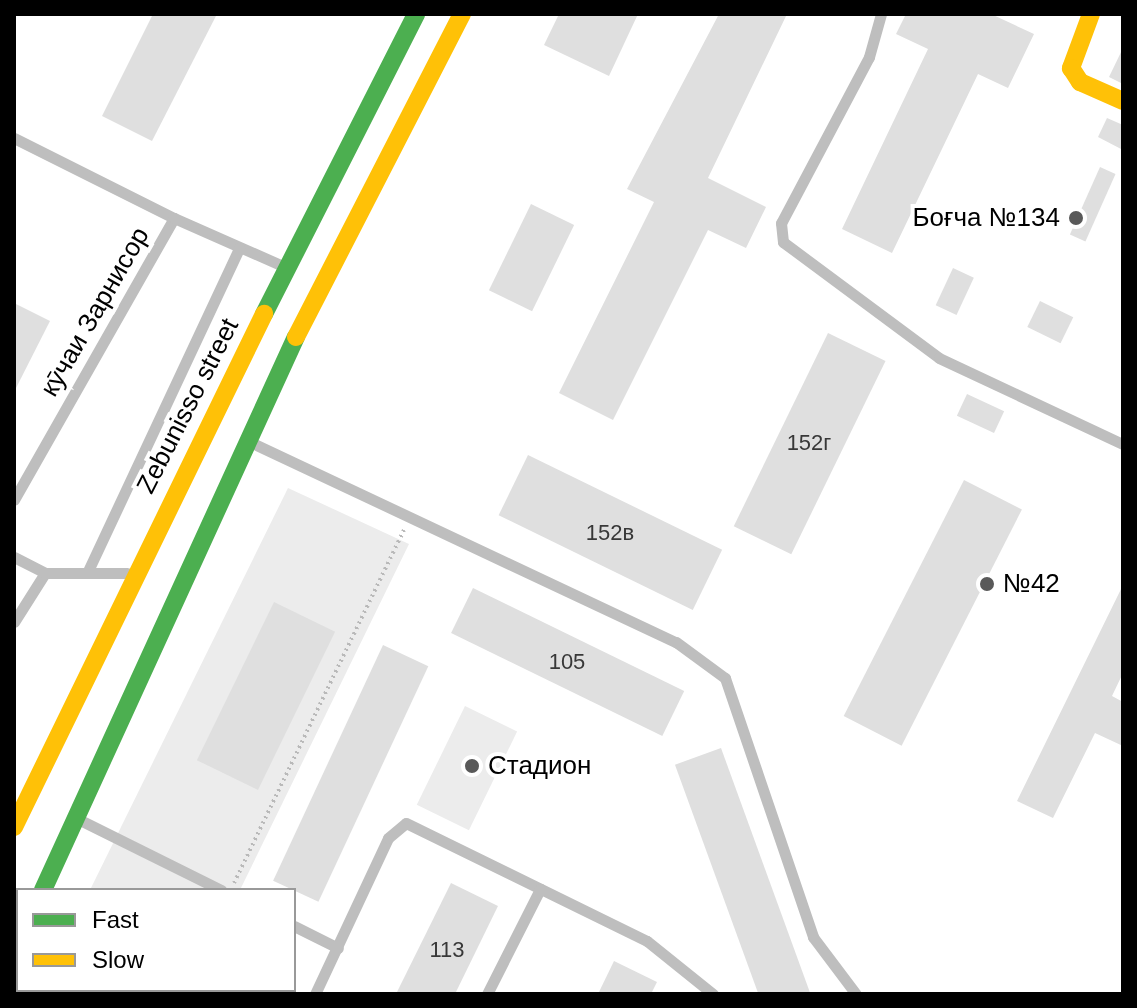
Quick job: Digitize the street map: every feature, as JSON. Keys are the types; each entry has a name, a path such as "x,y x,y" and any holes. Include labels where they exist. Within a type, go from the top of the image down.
{"main road":[{"name":"Zebunisso street","path":"14,827 132,573 416,14"},
{"path":"44,888 78,819 244,440 462,14"},
{"path":"1091,14 1071,68 1080,82 1123,101"}],"lane":[{"path":"881,14 869,57 781,223 783,242 895,319 939,358 1123,444"},
{"name":"кӯчаи Зарнисор","path":"14,138 174,218 14,500"},
{"path":"174,218 287,268"},
{"path":"87,573 239,248"},
{"path":"244,440 676,642 725,678 813,937 856,994"},
{"path":"14,557 45,573 132,573"},
{"path":"14,622 45,573"},
{"path":"78,819 217,888"},
{"path":"315,994 388,838 406,823 647,941 706,991"},
{"path":"487,994 540,889"},
{"path":"296,927 338,948"}],"path":[{"path":"232,888 410,517"}],"shaded area":[{"path":"288,488 409,544 241,888 91,888"},
{"path":"465,706 517,731 469,830 417,805"},
{"path":"39,992 114,992 38,994"}],"building":[{"path":"153,14 217,14 152,141 102,116"},
{"path":"559,14 638,14 609,76 544,45"},
{"path":"719,14 787,14 708,178 766,207 746,248 708,230 613,420 559,393 654,202 627,189"},
{"path":"906,14 991,14 1034,34 1008,88 978,74 892,253 842,229 928,49 896,34"},
{"path":"1123,48 1123,84 1109,77"},
{"path":"1107,118 1123,125 1123,150 1098,137"},
{"path":"1100,167 1116,174 1085,242 1070,235"},
{"path":"531,204 574,225 532,311 489,290"},
{"path":"953,268 974,278 957,315 936,305"},
{"path":"1040,301 1073,317 1061,343 1027,327"},
{"path":"14,303 50,321 14,392"},
{"path":"828,333 886,361 791,554 734,526"},
{"path":"967,394 1004,411 994,433 957,416"},
{"path":"528,455 722,550 693,610 499,515"},
{"path":"964,480 1022,510 902,746 844,716"},
{"path":"1123,585 1123,673 1112,696 1123,702 1123,746 1095,733 1053,818 1017,801"},
{"path":"473,588 684,691 662,736 451,633"},
{"path":"274,602 335,632 258,790 197,760"},
{"path":"383,645 428,666 318,902 296,891 296,888 273,881"},
{"path":"721,748 811,994 758,994 675,765"},
{"path":"451,883 498,906 455,994 396,994"},
{"path":"614,961 657,982 651,994 598,994"}],"traffic: fast":[{"path":"264,314 416,14"},
{"path":"44,888 296,337"},
{"path":"14,949 16,945"}],"traffic: slow":[{"path":"296,337 462,14"},
{"path":"1091,14 1071,68 1080,82 1123,101"},
{"path":"14,827 264,314"}],"place":[{"name":"Боғча №134","path":"1076,218"},
{"name":"№42","path":"987,584"},
{"name":"Стадион","path":"472,766"}]}
